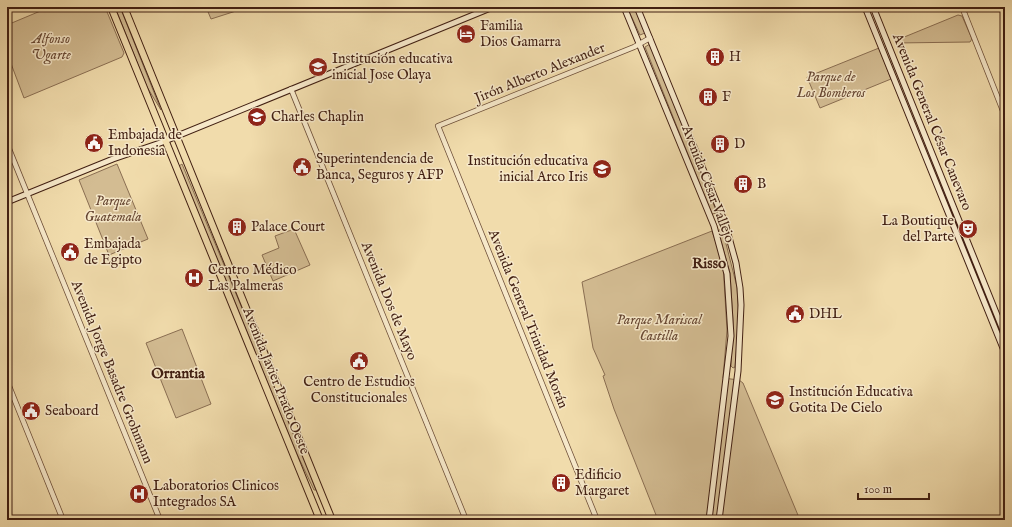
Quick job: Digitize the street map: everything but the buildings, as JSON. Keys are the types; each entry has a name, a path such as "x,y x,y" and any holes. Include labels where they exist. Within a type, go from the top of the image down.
{"main road":[{"name":"Avenida Javier Prado Oeste","path":"111,7 320,520"},
{"name":"Avenida Javier Prado Oeste","path":"124,7 332,520"},
{"path":"7,202 113,159 176,136 493,7"},
{"name":"Avenida César Vallejo","path":"624,7 714,226 728,274 731,336 709,519"},
{"name":"Avenida César Vallejo","path":"637,7 725,223 736,263 740,288 741,305 738,371 719,520"},
{"name":"Avenida General César Canevaro","path":"866,7 1005,353"},
{"name":"Avenida General César Canevaro","path":"873,7 1005,335"},
{"path":"154,113 161,114 165,108"},
{"path":"176,168 181,163 188,164"},
{"path":"310,497 321,493"}],"street":[{"path":"962,7 1005,116"},
{"name":"Jirón Alberto Alexander","path":"438,126 640,44 650,38"},
{"name":"Avenida Dos de Mayo","path":"291,89 466,520"},
{"name":"Avenida General Trinidad Morán","path":"438,126 598,520"},
{"name":"Avenida Jorge Basadre Grohmann","path":"7,144 160,520"},
{"path":"7,381 63,520"}],"green space":[{"name":"Alfonso Ugarte","path":"50,7 105,7 124,53 122,57 24,98 7,53 7,25"},
{"path":"115,7 120,7 161,110 147,87"},
{"path":"206,7 235,7 236,11 211,19"},
{"path":"627,7 634,7 645,33 640,35"},
{"path":"958,15 962,16 972,39 970,42 896,43 897,40"},
{"path":"650,44 717,213 712,214 645,47"},
{"name":"Parque de Los Bomberos","path":"879,48 891,79 820,108 807,77"},
{"name":"Parque Guatemala","path":"117,164 148,239 109,255 79,180"},
{"path":"182,164 301,450 316,490 314,490 296,452 179,166"},
{"path":"722,228 737,287 739,319 735,367 733,368 731,366 733,321 730,273 718,231"},
{"path":"294,229 310,265 273,281 262,255 279,248 275,236"},
{"name":"Parque Mariscal Castilla","path":"712,231 723,264 727,330 723,378 739,380 743,383 800,520 658,520 614,409 603,376 605,375 593,348 582,282"},
{"path":"182,329 211,404 176,418 146,343"}],"place":[{"name":"Familia Dios Gamarra","path":"466,34"},
{"name":"H","path":"715,57"},
{"name":"Institución educativa inicial Jose Olaya","path":"318,67"},
{"name":"F","path":"708,97"},
{"name":"Charles Chaplin","path":"257,117"},
{"name":"Embajada de Indonesia","path":"94,143"},
{"name":"D","path":"720,144"},
{"name":"Superintendencia de Banca, Seguros y AFP","path":"302,167"},
{"name":"Institución educativa inicial Arco Iris","path":"602,169"},
{"name":"B","path":"743,184"},
{"name":"Palace Court","path":"237,227"},
{"name":"La Boutique del Parte","path":"968,229"},
{"name":"Embajada de Egipto","path":"70,252"},
{"name":"Centro Médico Las Palmeras","path":"194,278"},
{"name":"DHL","path":"795,314"},
{"name":"Centro de Estudios Constitucionales","path":"359,361"},
{"name":"Institución Educativa Gotita De Cielo","path":"775,400"},
{"name":"Seaboard","path":"31,411"},
{"name":"Edificio Margaret","path":"561,483"},
{"name":"Laboratorios Clinicos Integrados SA","path":"139,494"}],"district":[{"name":"Risso","path":"709,263"},
{"name":"Orrantia","path":"178,373"}]}
